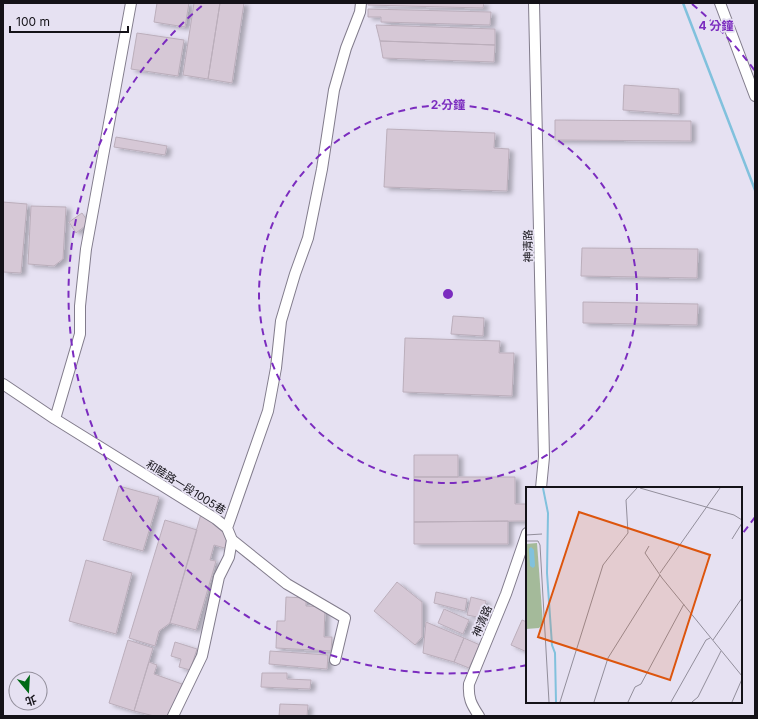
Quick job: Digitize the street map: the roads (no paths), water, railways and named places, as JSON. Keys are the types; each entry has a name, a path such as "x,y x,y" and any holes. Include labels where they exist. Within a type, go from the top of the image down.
{"street":[{"path":"55,420 80,334 80,306 86,249 131,3"},
{"path":"227,528 268,411 276,368 281,321 295,274 308,238 322,169 334,90 346,48 360,12 361,3"},
{"name":"神清路","path":"534,3 544,457 541,487"},
{"path":"720,3 755,96"},
{"name":"和睦路一段1005巷","path":"3,384 55,420 216,519 227,528 232,540"},
{"name":"神清路","path":"479,716 468,695 469,684 506,594 526,536"},
{"path":"173,716 202,656 219,577 229,557 232,540 287,584 345,618 335,660"}],"waterway":[{"path":"683,3 755,190"}]}
